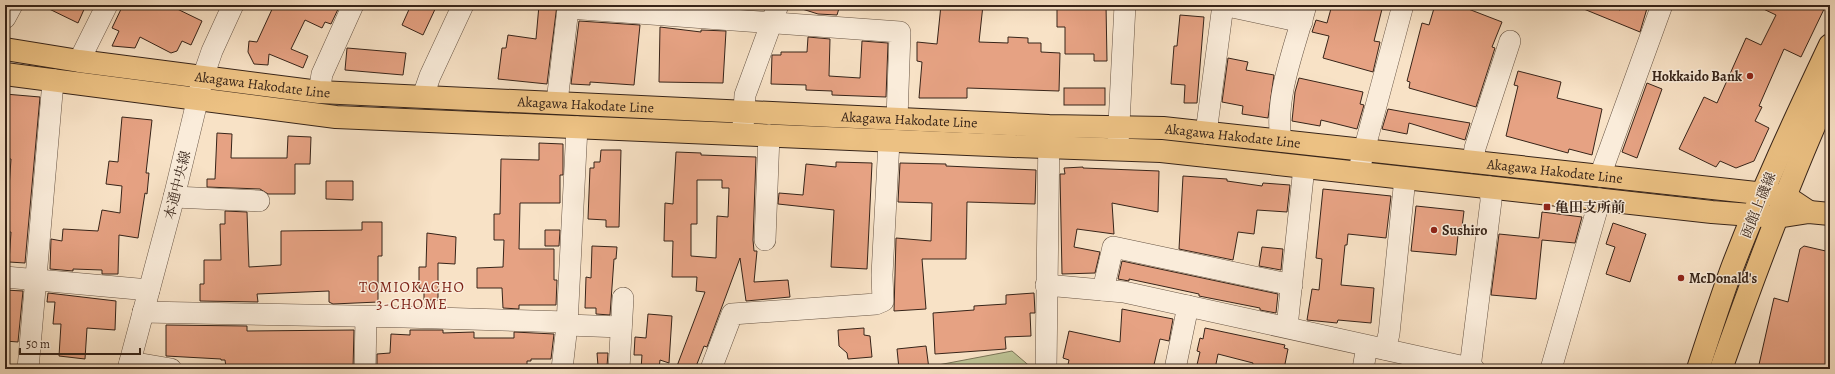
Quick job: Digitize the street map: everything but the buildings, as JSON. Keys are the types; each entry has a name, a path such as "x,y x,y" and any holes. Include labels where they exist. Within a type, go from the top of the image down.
{"main road":[{"name":"函館上磯線","path":"1698,369 1732,269 1762,195 1780,151 1830,45"},
{"name":"Akagawa Hakodate Line","path":"5,49 79,61 319,92 897,119 1049,136"},
{"name":"Akagawa Hakodate Line","path":"5,74 336,117 577,126 889,141 1049,136 1118,138 1163,128 1762,195 1785,196 1809,212"},
{"name":"函館上磯線","path":"1721,369 1753,278 1800,156 1830,90"},
{"name":"Akagawa Hakodate Line","path":"1118,138 1161,151 1712,212 1777,217 1809,212 1830,214"}],"street":[{"path":"5,18 12,5"},
{"path":"79,61 107,5"},
{"name":"本通中央線","path":"129,366 174,197 199,99 203,77 212,51 233,5"},
{"path":"319,92 322,74 353,5"},
{"path":"423,96 430,76 463,5"},
{"path":"1118,138 1125,5"},
{"path":"1206,133 1223,5 1304,13 1284,86 1279,128 1281,141"},
{"path":"1358,173 1404,5"},
{"path":"1600,176 1662,5"},
{"path":"557,102 568,8 775,14 900,32 897,119"},
{"path":"743,134 745,96 775,14"},
{"path":"1473,162 1475,148 1510,41"},
{"path":"28,369 54,80"},
{"path":"562,369 567,324 577,126"},
{"path":"765,240 769,135"},
{"path":"1046,369 1049,136"},
{"path":"711,369 732,314 876,304 883,301 882,275 889,141"},
{"path":"1288,327 1304,167"},
{"path":"1363,369 1376,348 1389,334 1405,178"},
{"path":"1046,285 1124,292 1288,327 1472,369 1491,201 1490,187"},
{"path":"174,197 259,200"},
{"path":"1551,369 1600,199"},
{"path":"1103,290 1113,247 1292,286"},
{"path":"5,277 149,290"},
{"path":"619,369 623,298"},
{"path":"1175,369 1188,306"},
{"path":"143,312 366,317 621,326"},
{"path":"365,369 366,317"},
{"path":"129,366 171,369"}],"green space":[{"path":"1012,351 1033,369 937,369 938,365"}],"place":[{"name":"Hokkaido Bank","path":"1750,76"},
{"name":"亀田支所前","path":"1547,207"},
{"name":"Sushiro","path":"1434,230"},
{"name":"McDonald's","path":"1681,278"}],"district":[{"name":"TOMIOKACHO 3-CHOME","path":"412,296"}]}
